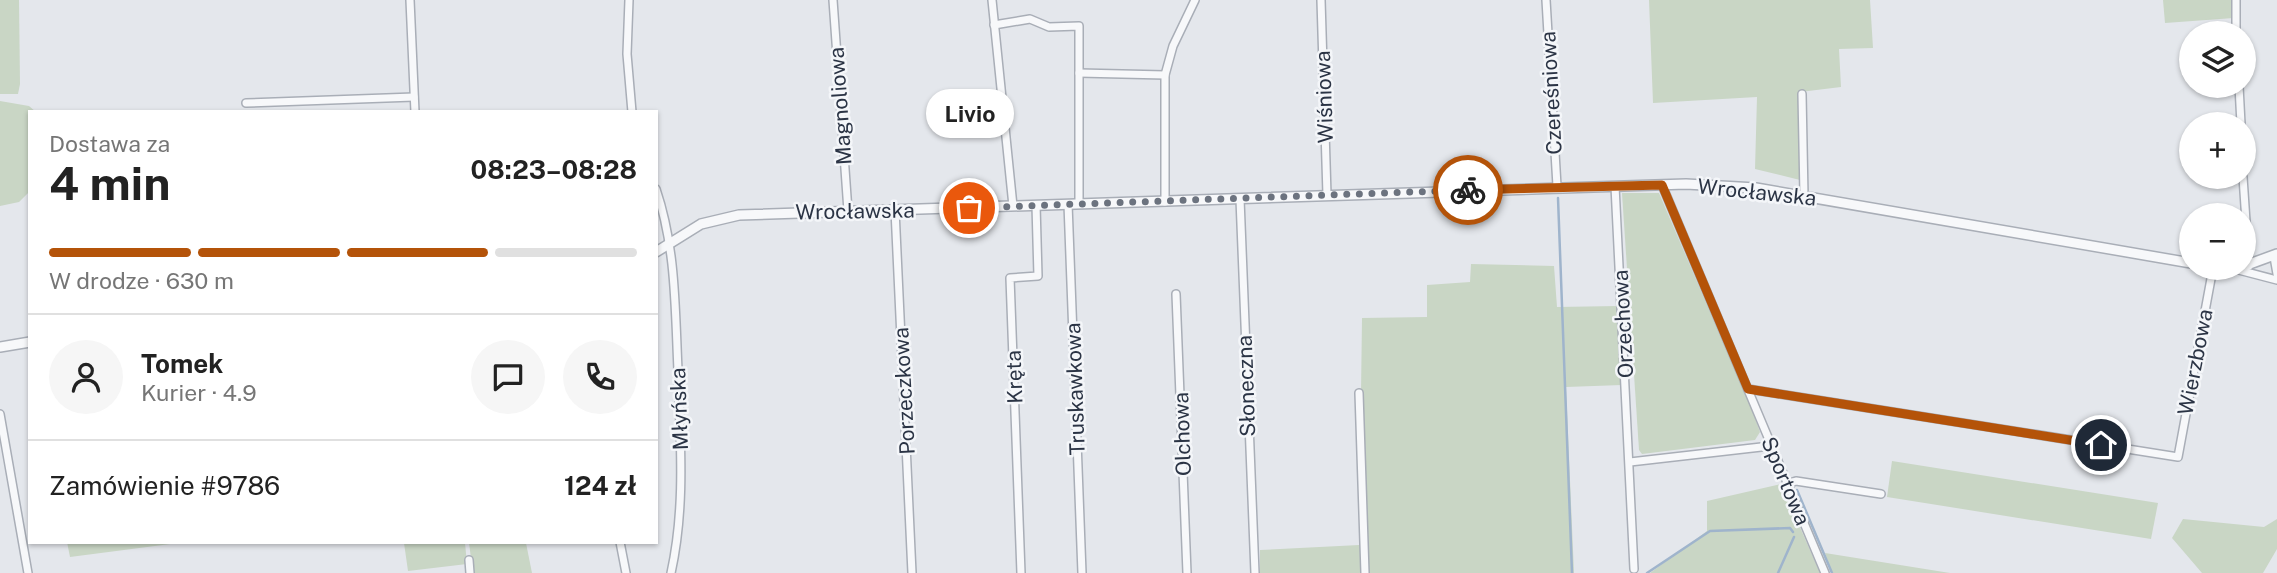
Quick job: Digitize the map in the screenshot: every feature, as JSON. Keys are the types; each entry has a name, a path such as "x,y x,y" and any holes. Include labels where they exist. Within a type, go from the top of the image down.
{"street":[{"path":"410,0 415,110"},
{"path":"629,0 628,86 632,110"},
{"name":"Magnoliowa","path":"832,0 848,211"},
{"path":"992,0 1013,206"},
{"path":"1165,202 1165,75 1173,46 1195,0"},
{"name":"Wiśniowa","path":"1321,0 1327,195"},
{"name":"Czereśniowa","path":"1546,0 1557,186"},
{"path":"2236,0 2236,21"},
{"path":"993,25 1030,19 1049,26 1079,26 1079,204"},
{"path":"1079,73 1165,75"},
{"path":"1802,94 1804,196"},
{"path":"246,103 414,97"},
{"name":"Sportowa","path":"1662,185 1825,573"},
{"name":"Wrocławska","path":"658,251 701,224 729,216 1557,186 1732,185 2179,261"},
{"name":"Orzechowa","path":"1615,186 1634,569"},
{"name":"Młyńska","path":"658,196 671,243 683,503 671,573"},
{"name":"Słoneczna","path":"1240,199 1255,573"},
{"name":"Truskawkowa","path":"1068,204 1082,573"},
{"name":"Kręta","path":"1021,573 1010,278 1038,276 1036,205"},
{"name":"Porzeczkowa","path":"895,210 912,573"},
{"path":"2256,263 2275,256 2277,274"},
{"path":"2256,275 2277,280"},
{"name":"Wierzbowa","path":"1748,389 2178,457 2211,280"},
{"name":"Olchowa","path":"1176,294 1187,573"},
{"path":"0,347 28,342"},
{"path":"1359,393 1365,573"},
{"path":"0,414 28,573"},
{"path":"1630,462 1770,446"},
{"path":"1787,484 1796,481 1881,494"},
{"path":"620,544 626,573"},
{"path":"469,559 470,573"}],"green space":[{"path":"0,0 19,0 18,94 0,94"},
{"path":"1649,0 1870,0 1873,48 1839,49 1841,87 1800,92 1800,180 1755,169 1757,97 1653,103"},
{"path":"2163,0 2234,0 2234,18 2165,23"},
{"path":"0,101 29,106 34,110 28,110 28,193 19,202 0,206"},
{"path":"1622,193 1659,193 1752,410 1760,432 1755,440 1642,454 1639,450"},
{"path":"1471,264 1554,266 1557,307 1618,306 1622,385 1566,387 1574,573 1260,573 1260,550 1359,545 1362,318 1427,317 1427,285 1470,282"},
{"path":"1892,461 2158,503 2151,539 1887,497"},
{"path":"1781,484 1820,573 1650,573 1707,531 1707,501"},
{"path":"2183,519 2264,527 2277,519 2277,549 2263,573 2202,573 2172,538"},
{"path":"67,544 170,544 70,557"},
{"path":"404,544 465,544 467,564 408,571"},
{"path":"469,544 526,544 532,573 473,573"},
{"path":"1825,553 1950,573 1832,573"}],"waterway":[{"path":"1558,198 1572,573"},
{"path":"1797,490 1832,573"},
{"path":"1647,573 1710,531 1790,528 1793,532"},
{"path":"1778,573 1794,537"}],"way so far":[{"path":"969,208 1468,190"}],"place":[{"name":"Livio","path":"969,208"}],"route":[{"path":"1468,190 1662,185 1748,389 2101,445"}]}
